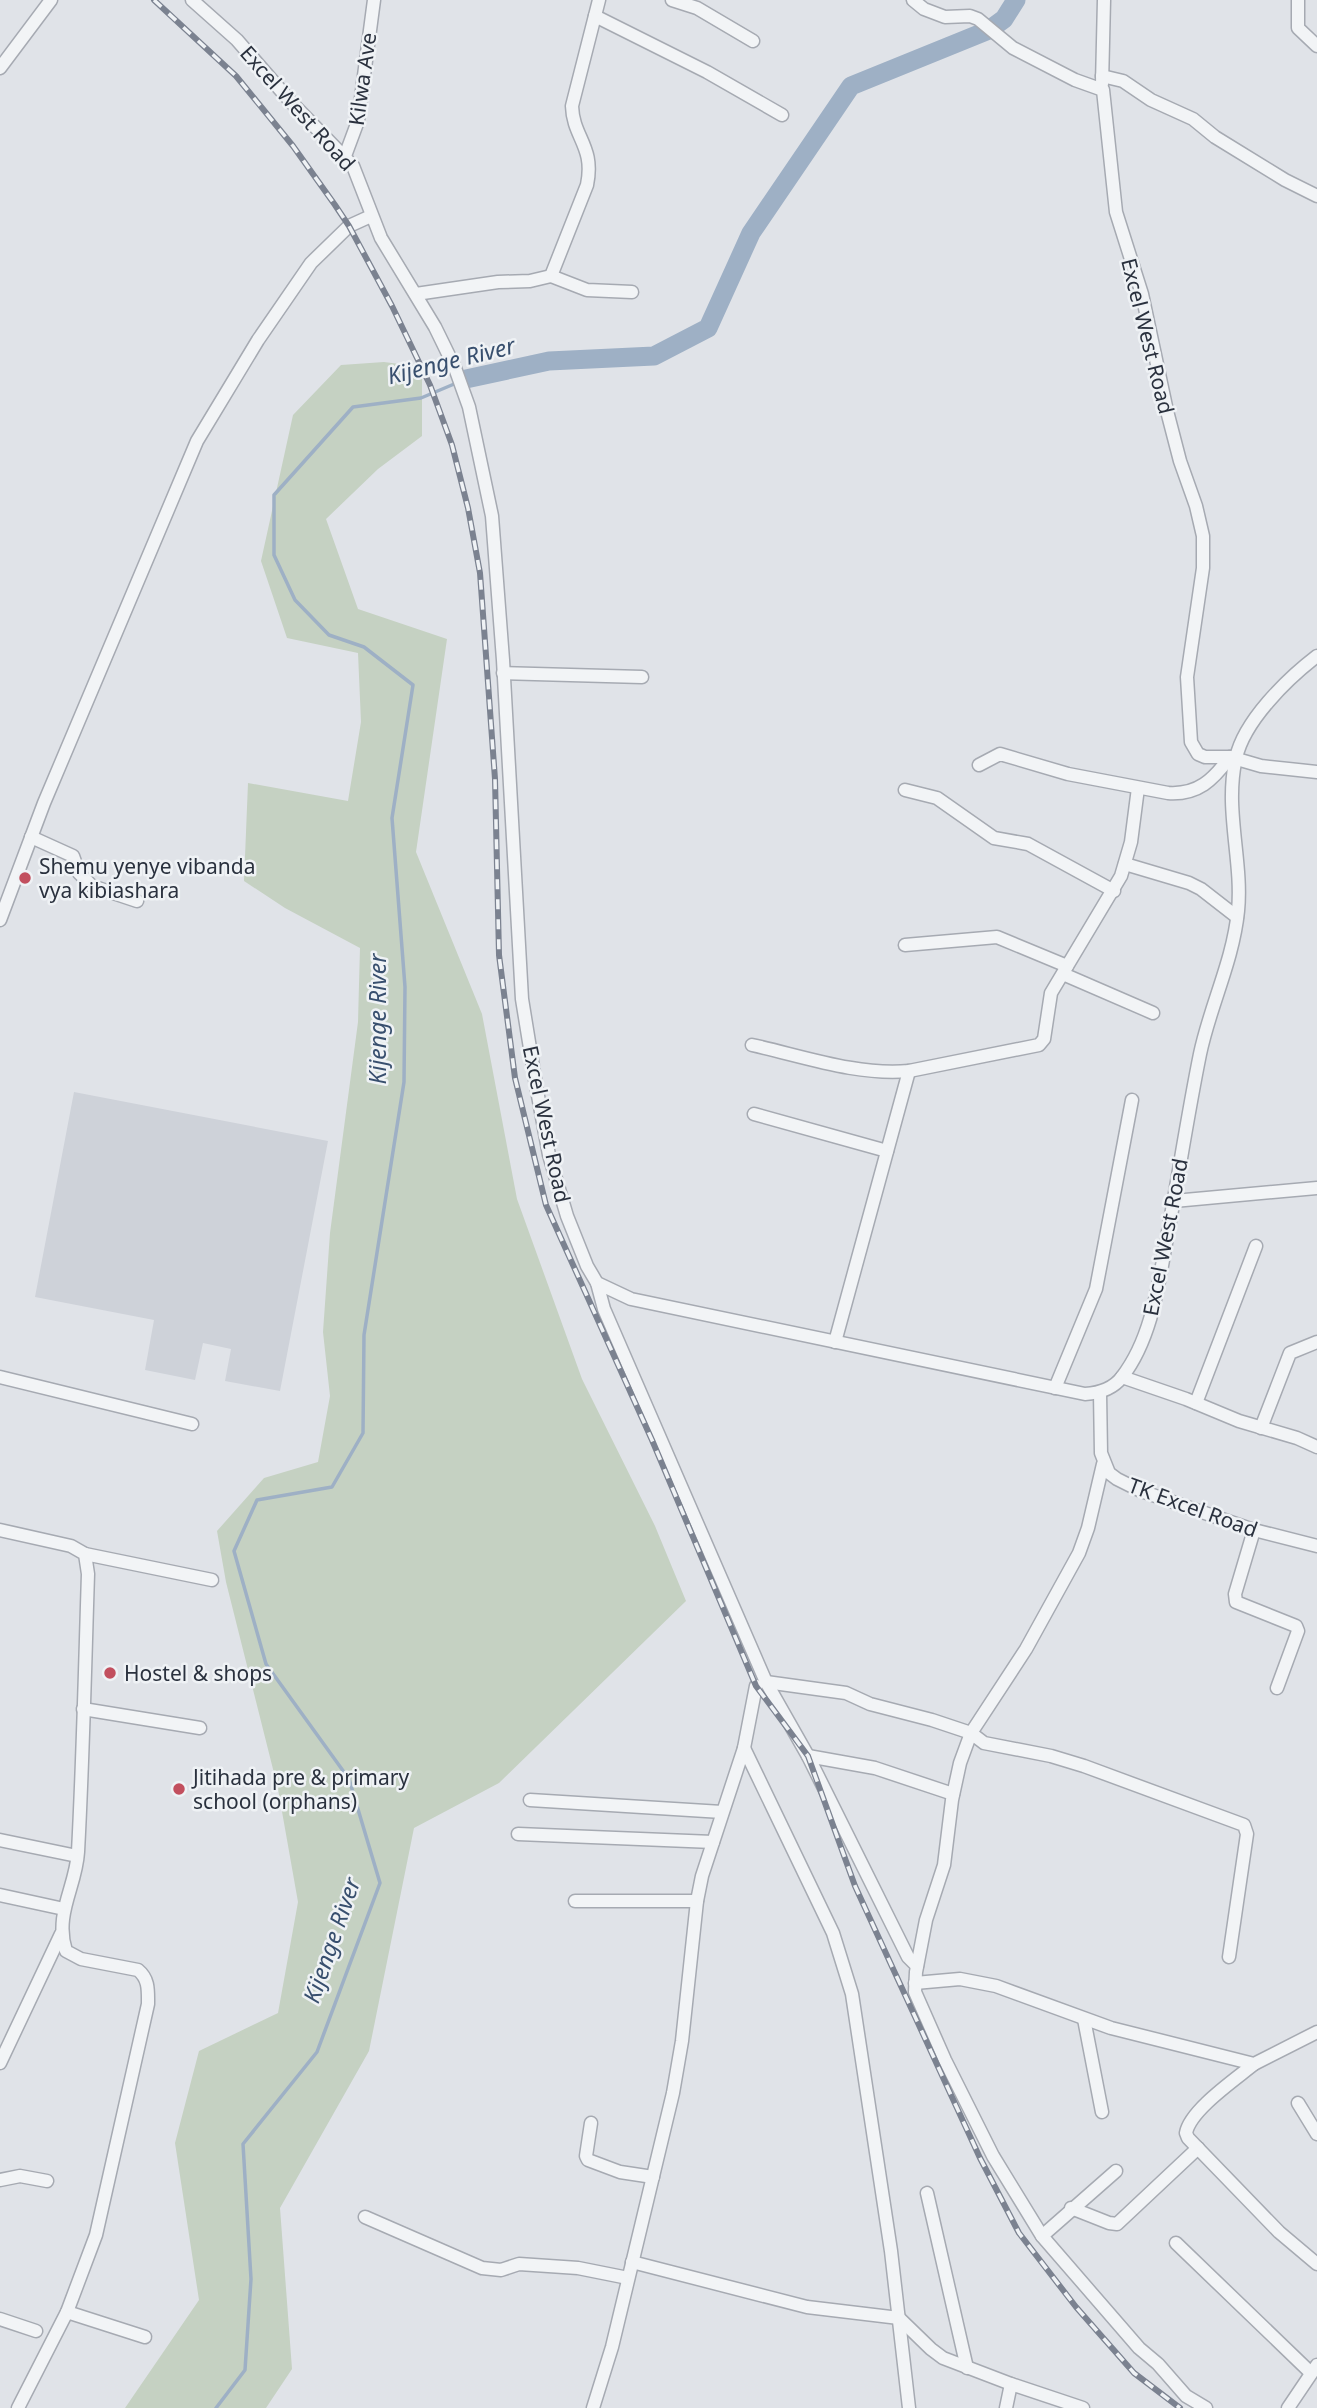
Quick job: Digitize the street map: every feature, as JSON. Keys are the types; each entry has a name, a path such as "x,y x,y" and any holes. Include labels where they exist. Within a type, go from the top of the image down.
{"street":[{"path":"0,68 51,0"},
{"name":"Excel West Road","path":"192,0 237,40 291,102 345,156 359,179 381,238 416,294 455,368 469,407 492,516 522,999 549,1155 567,1216 587,1266 597,1283 604,1309 761,1684 808,1756 908,1957 917,1966"},
{"name":"Kilwa Ave","path":"345,156 358,121 374,0"},
{"path":"551,276 590,172 587,148 573,116 572,106 599,0"},
{"path":"672,0 697,8 752,41"},
{"path":"913,0 930,12 945,17 970,16 1013,48 1075,80 1123,81 1151,100 1193,119 1215,137 1285,180 1317,196"},
{"path":"1102,82 1104,0"},
{"path":"1298,0 1298,28 1317,46"},
{"path":"595,16 707,72 782,115"},
{"name":"Excel West Road","path":"1102,82 1116,212 1142,294 1167,411 1203,536 1203,568 1187,677 1190,738 1201,756 1233,757"},
{"path":"0,920 108,650 197,442 287,295 311,262 349,226 371,216"},
{"path":"416,294 498,282 530,281 551,276 587,290 632,292"},
{"name":"Excel West Road","path":"1100,1393 1114,1386 1122,1377 1137,1352 1151,1314 1202,1044 1229,956 1237,917 1238,876 1232,798 1233,757 1258,716 1274,696 1317,656"},
{"path":"503,673 642,677"},
{"path":"979,765 1000,754 1068,774 1168,793 1188,793 1203,786 1233,757 1261,766 1317,772"},
{"path":"752,1045 850,1067 909,1071 1040,1045 1044,1038 1049,999 1114,891 1125,864 1134,825 1138,788"},
{"path":"905,790 937,798 994,838 1028,844 1114,891"},
{"path":"31,837 73,856 79,873 92,886 137,901"},
{"path":"1125,864 1189,883 1237,917"},
{"path":"905,945 998,937 1013,942 1153,1013"},
{"path":"835,1342 909,1071"},
{"path":"1055,1388 1096,1289 1132,1100"},
{"path":"754,1114 887,1151"},
{"path":"1174,1201 1317,1188"},
{"path":"1196,1403 1256,1246"},
{"path":"597,1283 631,1300 1085,1394 1100,1393"},
{"path":"1261,1427 1290,1353 1317,1342"},
{"path":"0,1377 192,1424"},
{"path":"1122,1377 1196,1403 1216,1413 1317,1447"},
{"name":"TK Excel Road","path":"1100,1393 1101,1453 1103,1464 1109,1473 1141,1491 1254,1530 1317,1546"},
{"path":"1103,1464 1088,1528 1079,1553 1026,1649 971,1733 960,1763 953,1794 944,1865 926,1920 915,1983 925,2019 993,2156 1042,2235 1139,2348 1158,2364 1186,2396 1206,2408"},
{"path":"0,1530 71,1546 85,1554 212,1580"},
{"path":"1254,1530 1235,1594 1236,1602 1296,1626 1298,1631 1277,1688"},
{"path":"0,2063 61,1934 77,1856 88,1574 85,1554"},
{"path":"593,2408 612,2347 679,2066 697,1901 761,1684 846,1693 870,1704 971,1733 978,1740 990,1745 1051,1756 1084,1766 1244,1825 1247,1833 1229,1957"},
{"path":"83,1709 200,1727"},
{"path":"744,1748 833,1933 850,1985 891,2251 909,2408"},
{"path":"808,1756 875,1768 953,1794"},
{"path":"530,1800 722,1812"},
{"path":"518,1834 713,1842"},
{"path":"0,1840 77,1856"},
{"path":"0,1895 64,1909"},
{"path":"575,1901 697,1901"},
{"path":"18,2408 67,2312 96,2235 148,2004 145,1977 138,1970 81,1959 66,1951 61,1934"},
{"path":"915,1983 960,1979 996,1986 1084,2019 1254,2064"},
{"path":"1084,2019 1102,2112"},
{"path":"1317,2032 1254,2064 1214,2097 1188,2124 1186,2133 1279,2232 1317,2263"},
{"path":"1298,2103 1317,2134"},
{"path":"591,2123 586,2156 588,2160 620,2172 653,2177"},
{"path":"1071,2208 1118,2224 1198,2148"},
{"path":"1042,2235 1116,2171"},
{"path":"0,2180 20,2175 47,2181"},
{"path":"927,2193 967,2368"},
{"path":"365,2217 482,2269 501,2270 519,2264 578,2268 628,2278"},
{"path":"1176,2243 1314,2369 1288,2408"},
{"path":"632,2262 807,2307 899,2318 943,2358 1083,2408"},
{"path":"67,2312 145,2337"},
{"path":"0,2319 36,2330"},
{"path":"1006,2408 1011,2384"}],"shaded area":[{"path":"74,1092 328,1141 280,1391 225,1381 231,1349 203,1343 195,1380 145,1370 154,1320 35,1297"}],"green space":[{"path":"384,362 422,367 422,436 378,469 326,519 358,609 447,639 416,852 482,1014 517,1199 582,1379 655,1526 686,1601 499,1783 414,1828 369,2051 280,2208 292,2369 266,2408 125,2408 199,2300 175,2143 199,2051 278,2013 298,1902 278,1789 226,1582 217,1531 264,1478 318,1462 330,1396 323,1332 330,1233 358,1022 360,948 285,908 244,881 248,783 348,801 361,722 358,653 287,638 261,561 293,415 341,365"}],"waterway":[{"name":"Kijenge River","path":"466,379 549,361 654,356 708,328 751,233 851,86 989,30 1004,19 1016,0"},
{"name":"Kijenge River","path":"216,2408 245,2370 251,2279 243,2144 317,2052 380,1883 349,1779 266,1664 234,1551 257,1500 332,1487 363,1433 364,1335 404,1082 405,987 392,818 413,685 364,647 329,635 295,600 274,555 274,495 353,407 421,398 466,379"}],"railway":[{"path":"154,0 236,76 293,146 335,205 392,306 430,385 452,445 468,508 480,573 495,779 499,955 515,1078 546,1205 652,1440 756,1686 808,1756 855,1886 980,2158 1019,2233 1076,2307 1134,2373 1180,2408"}],"place":[{"name":"Shemu yenye vibanda vya kibiashara","path":"25,878"},
{"name":"Hostel & shops","path":"110,1673"},
{"name":"Jitihada pre & primary school (orphans)","path":"179,1789"}]}
